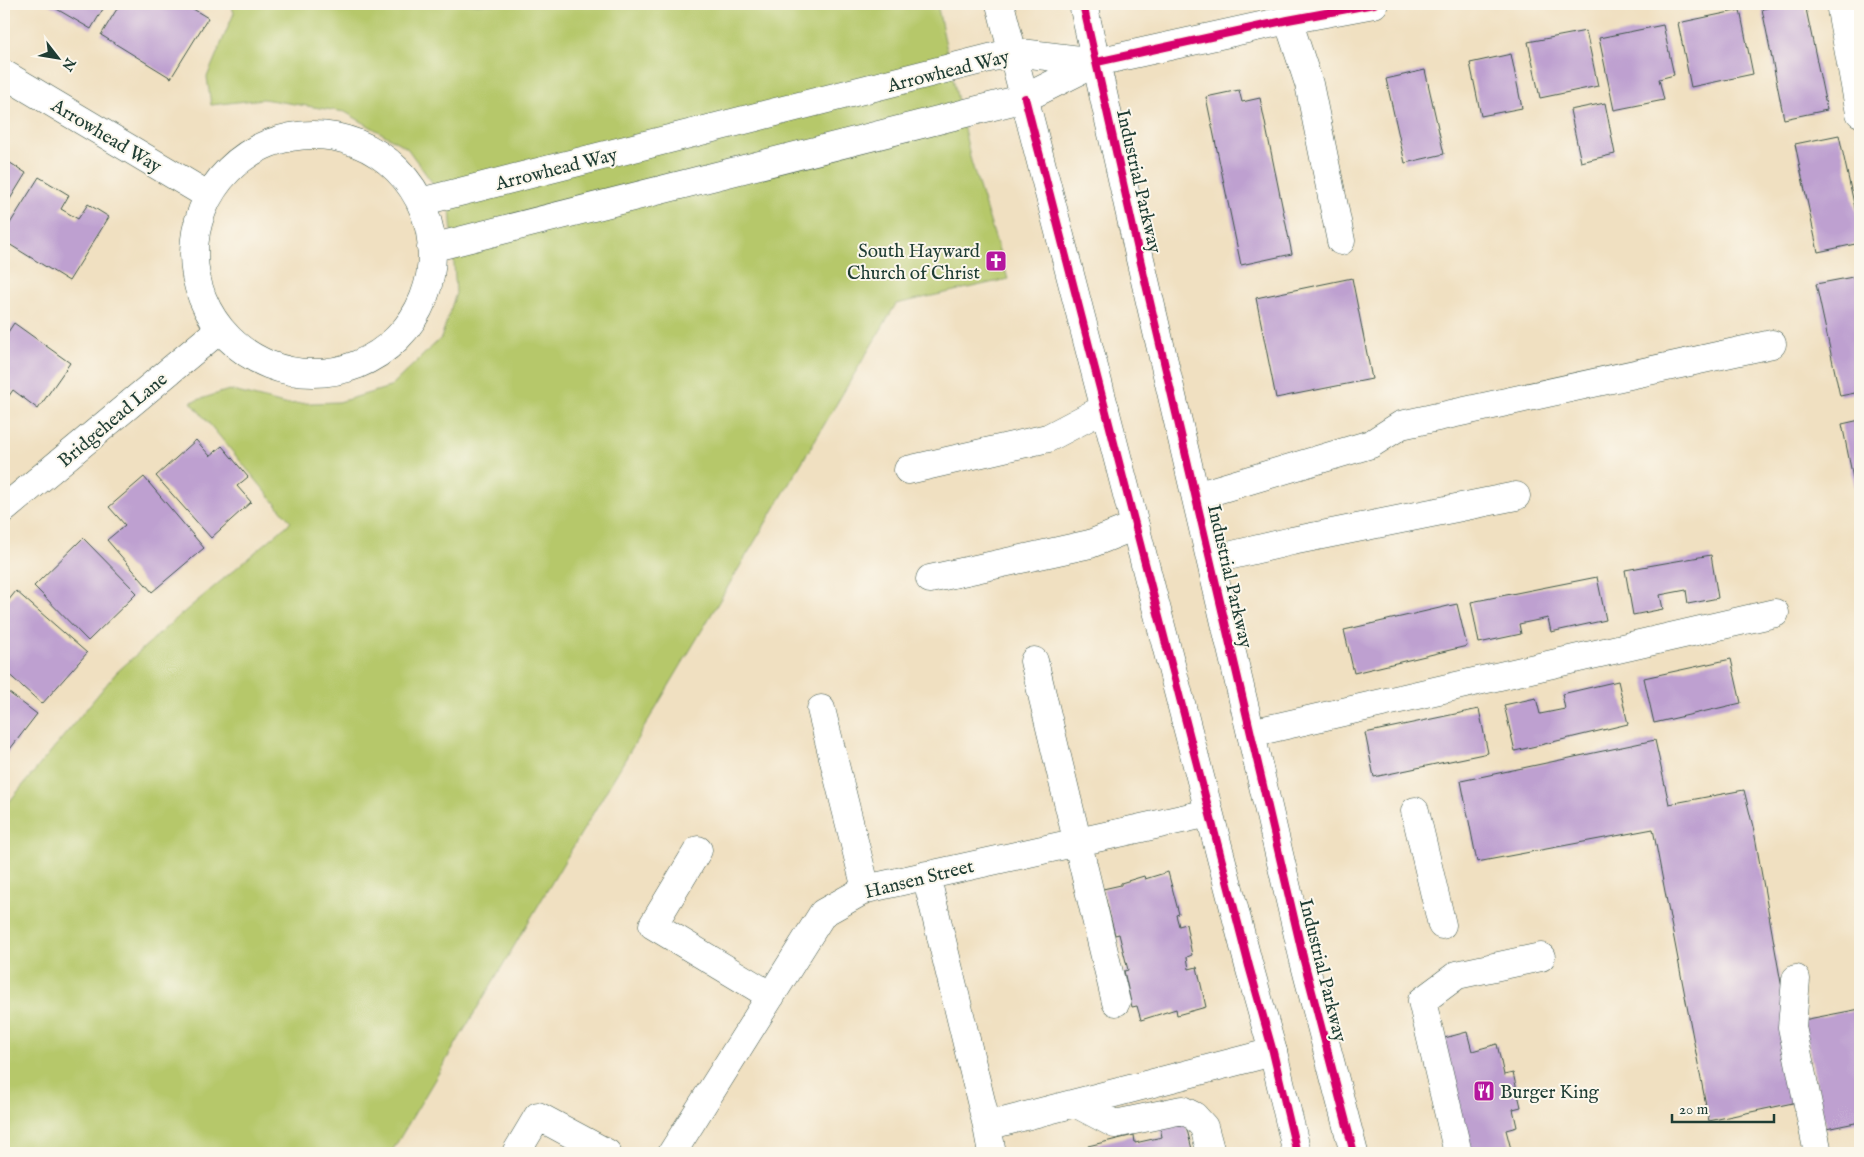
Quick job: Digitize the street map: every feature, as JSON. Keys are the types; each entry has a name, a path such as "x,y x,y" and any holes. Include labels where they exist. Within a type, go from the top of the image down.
{"street":[{"path":"1000,4 1209,813 1273,1052 1297,1153"},
{"name":"Industrial Parkway","path":"1083,4 1140,259 1304,961 1354,1153"},
{"path":"431,248 1025,98 1097,62 1288,20 1374,4"},
{"path":"1840,4 1860,113"},
{"path":"1288,20 1309,84 1341,241"},
{"name":"Arrowhead Way","path":"420,202 1013,52 1097,62"},
{"name":"Arrowhead Way","path":"4,74 210,196"},
{"path":"313,135 331,136 350,141 380,156 406,179 420,202 426,216 431,248 428,283 415,314 391,343 361,362 327,372 297,372 266,363 241,349 220,329 203,300 194,262 196,233 210,196 220,180 246,156 277,140 313,135"},
{"name":"Bridgehead Lane","path":"4,509 220,329"},
{"path":"1196,496 1370,444 1401,425 1772,344"},
{"path":"908,470 1048,438 1105,408"},
{"path":"1211,560 1292,541 1516,496"},
{"path":"930,579 1090,544 1135,526"},
{"path":"1251,733 1775,613"},
{"path":"1034,661 1116,1002"},
{"path":"821,709 866,888"},
{"path":"1415,811 1442,925"},
{"name":"Hansen Street","path":"672,1153 823,913 866,888 1209,813"},
{"path":"698,850 653,925 771,996"},
{"path":"926,875 992,1153"},
{"path":"1458,1153 1422,1001 1457,975 1541,958"},
{"path":"1796,979 1792,1027 1818,1153"},
{"path":"987,1126 1273,1052"},
{"path":"1075,1103 1115,1124 1182,1110 1194,1116 1204,1127 1211,1153"},
{"path":"516,1153 538,1116 607,1153"}],"green space":[{"path":"231,4 937,4 971,161 1008,279 896,304 391,1153 4,1153 4,808 116,673 171,623 291,522 191,402 229,390 284,404 339,402 390,387 441,338 456,293 450,207 407,148 345,112 263,99 211,105 207,77 234,13"}],"building":[{"path":"48,4 106,4 91,29"},
{"path":"120,4 185,4 208,18 171,78 101,35"},
{"path":"1784,4 1805,4 1827,110 1784,119 1762,9"},
{"path":"1740,10 1753,74 1691,87 1678,23"},
{"path":"1663,25 1674,75 1659,79 1664,100 1614,110 1599,38"},
{"path":"1586,31 1598,86 1540,98 1528,42"},
{"path":"1511,54 1522,108 1481,116 1470,63"},
{"path":"1425,70 1444,154 1405,163 1386,79"},
{"path":"1239,90 1242,102 1260,98 1292,254 1241,265 1206,97"},
{"path":"1605,103 1615,154 1581,162 1570,110"},
{"path":"1839,135 1860,231 1860,243 1818,252 1795,144"},
{"path":"4,159 26,173 4,209"},
{"path":"39,177 69,195 61,209 78,219 88,204 109,217 69,281 4,241 4,233"},
{"path":"1858,276 1860,284 1860,392 1840,396 1816,284"},
{"path":"1352,278 1372,379 1276,398 1256,298"},
{"path":"14,323 70,363 38,409 13,390 4,403 4,338"},
{"path":"1860,420 1860,508 1859,508 1842,424"},
{"path":"196,440 210,456 222,446 248,477 237,486 251,502 211,538 156,476"},
{"path":"144,477 204,548 152,592 107,540 125,525 109,507"},
{"path":"83,538 137,593 88,641 34,586"},
{"path":"1711,555 1718,598 1688,604 1686,590 1660,595 1663,609 1633,615 1625,570"},
{"path":"1597,577 1606,620 1551,632 1548,618 1519,624 1521,634 1479,643 1471,602"},
{"path":"16,591 87,653 42,704 4,670 4,606"},
{"path":"1457,604 1467,646 1354,673 1344,630"},
{"path":"1731,659 1741,703 1654,723 1644,678"},
{"path":"1618,681 1628,724 1515,751 1504,705 1536,698 1540,714 1565,709 1562,694"},
{"path":"4,689 37,714 4,757"},
{"path":"1479,709 1488,753 1374,777 1365,733"},
{"path":"1655,740 1669,804 1744,790 1754,831 1802,1101 1709,1121 1653,829 1477,862 1461,781"},
{"path":"1168,872 1179,914 1176,915 1179,926 1186,924 1192,955 1187,957 1189,969 1197,967 1206,1007 1177,1015 1176,1009 1141,1020 1137,1006 1132,1007 1124,971 1128,970 1119,934 1115,935 1103,889 1121,885 1121,883 1144,876 1145,879"},
{"path":"1860,1009 1860,1122 1826,1129 1803,1020"},
{"name":"Burger King","path":"1467,1032 1472,1051 1497,1044 1504,1075 1513,1073 1521,1107 1513,1109 1517,1127 1506,1130 1512,1153 1467,1153 1437,1040"},
{"path":"1185,1122 1193,1153 1090,1153 1088,1146 1134,1135 1135,1143 1162,1137 1160,1127"}],"cycle path":[{"path":"1083,4 1140,259 1304,961 1354,1153"},
{"path":"1097,62 1288,20 1374,4"},
{"path":"1025,98 1249,966 1273,1052 1297,1153"}],"place":[{"name":"South Hayward Church of Christ","path":"996,261"},
{"name":"Burger King","path":"1484,1091"}]}
